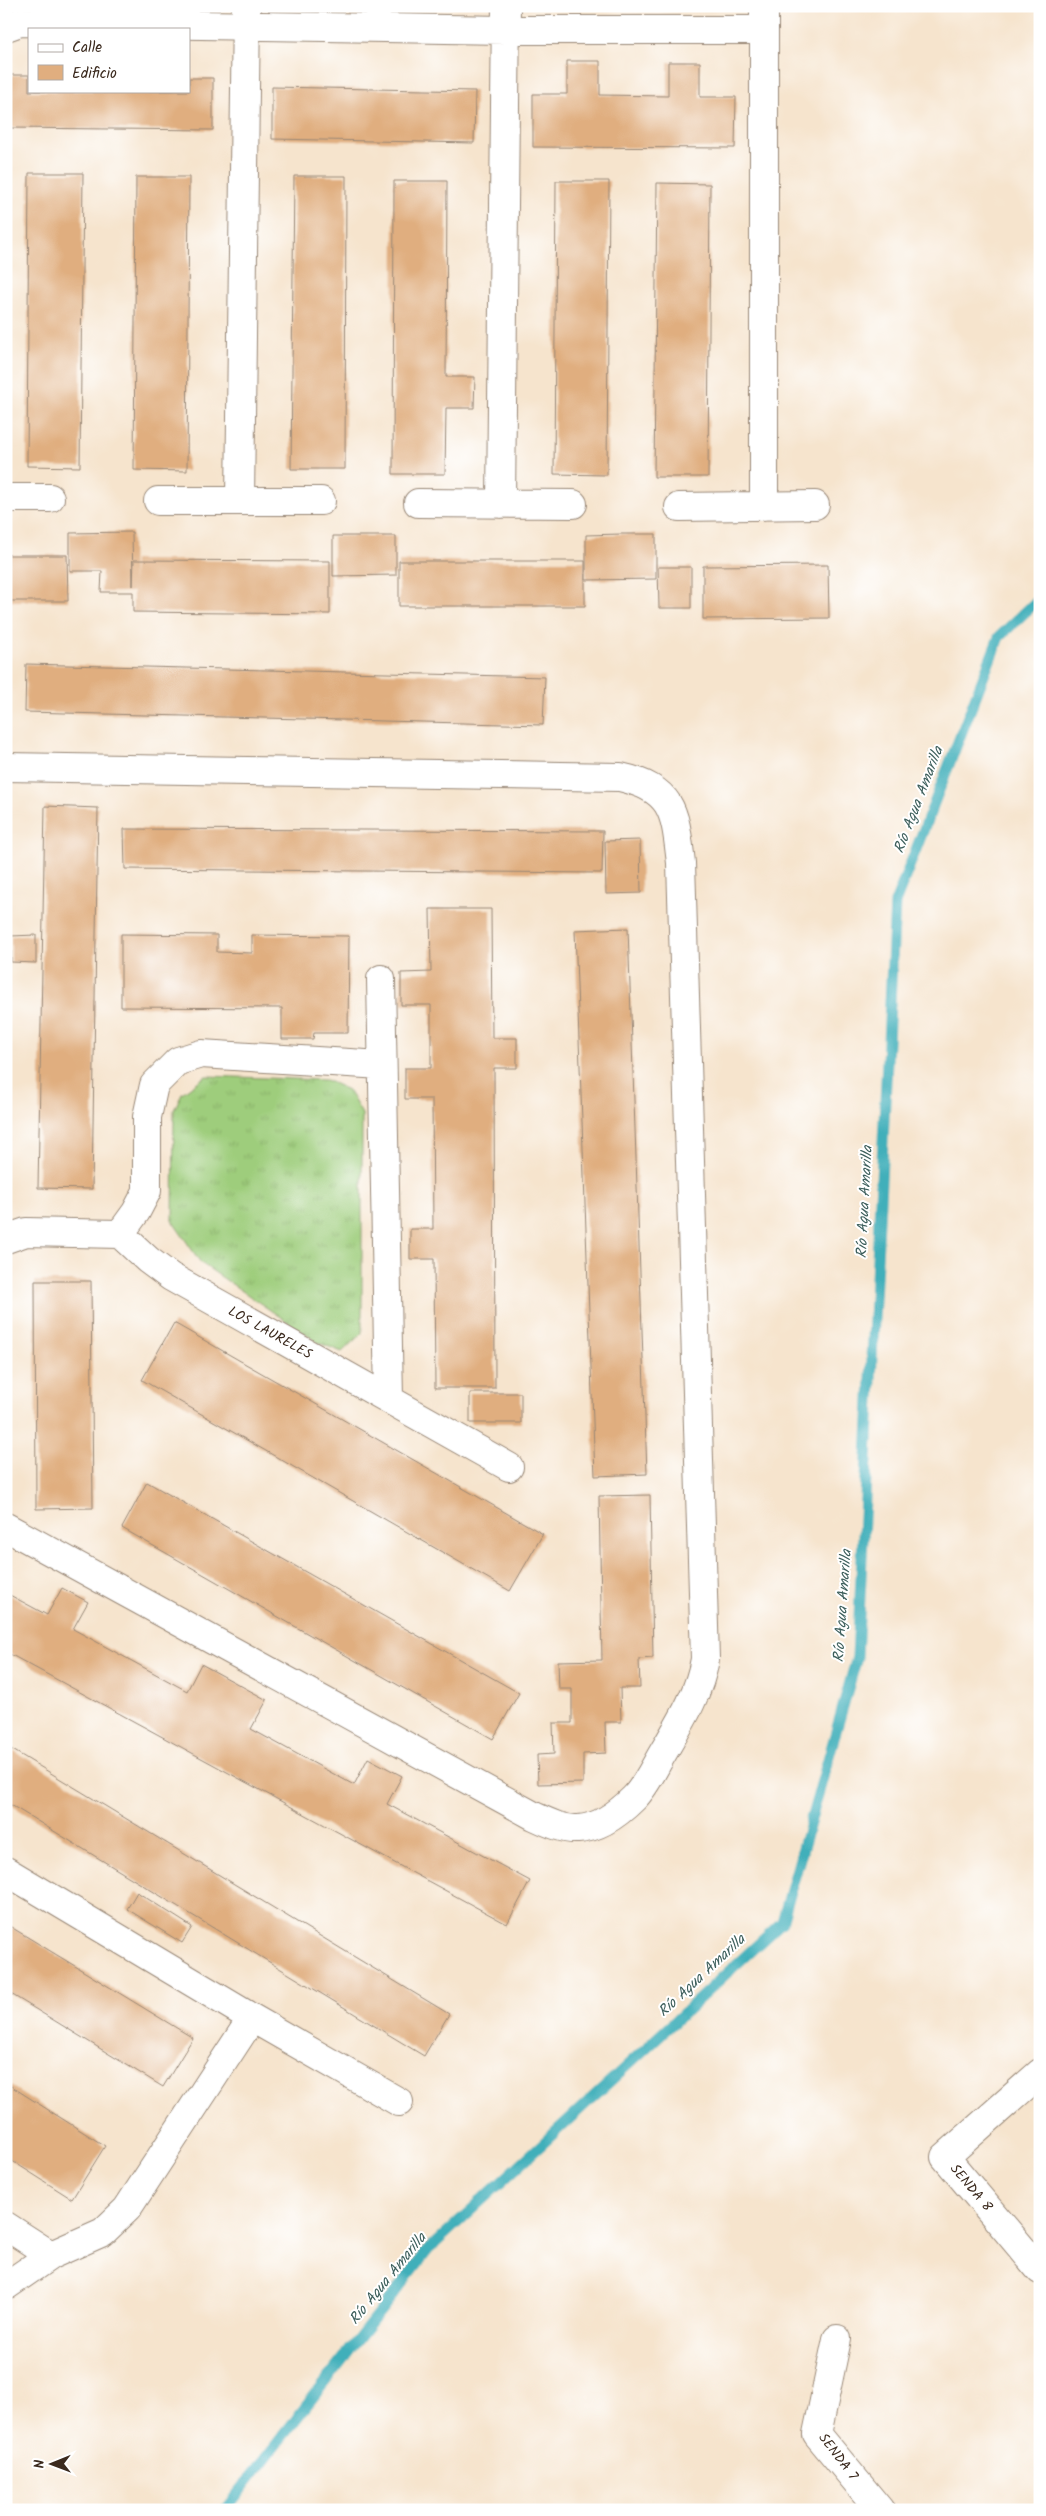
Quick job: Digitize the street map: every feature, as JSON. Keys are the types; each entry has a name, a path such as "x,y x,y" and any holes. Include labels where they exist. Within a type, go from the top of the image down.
{"street":[{"path":"240,501 246,16"},
{"path":"11,21 246,16 764,18 764,506"},
{"path":"501,504 506,18"},
{"path":"6,498 50,498"},
{"path":"158,501 321,501"},
{"path":"418,503 573,504"},
{"path":"679,507 815,505"},
{"path":"6,767 620,777 642,782 661,794 672,811 681,863 705,1659 702,1678 687,1711 635,1797 617,1814 598,1825 577,1830 555,1825 534,1816 6,1527"},
{"path":"381,979 389,1399"},
{"path":"13,1230 120,1234 136,1212 146,1191 147,1117 154,1085 178,1061 201,1054 382,1065"},
{"name":"LOS LAURELES","path":"120,1234 148,1260 171,1277 509,1467"},
{"path":"6,1871 252,2018 399,2102"},
{"path":"6,2286 51,2255 103,2232 127,2209 252,2018"},
{"name":"SENDA 8","path":"1040,2073 945,2157 1040,2270"},
{"path":"6,2226 51,2255"},
{"name":"SENDA 7","path":"837,2339 817,2434 880,2510"}],"green space":[{"path":"206,1076 326,1080 348,1090 362,1114 362,1333 342,1352 317,1342 201,1263 173,1222 174,1110 182,1093"}],"building":[{"path":"567,61 600,61 600,95 668,96 668,62 700,62 700,97 736,97 735,148 533,147 533,94 567,94"},
{"path":"11,75 28,75 28,92 190,92 190,78 213,78 213,130 10,128"},
{"path":"272,87 475,91 474,143 272,139"},
{"path":"29,173 83,173 80,467 27,466"},
{"path":"294,176 346,176 345,469 291,469"},
{"path":"136,177 189,177 187,471 134,470"},
{"path":"394,181 447,181 446,377 475,377 474,408 446,408 445,474 393,474"},
{"path":"556,181 609,181 607,475 554,474"},
{"path":"657,183 710,184 708,477 654,477"},
{"path":"132,532 133,586 134,560 330,561 330,614 133,612 133,592 101,592 102,571 70,571 70,533"},
{"path":"656,534 656,579 586,580 586,535"},
{"path":"333,536 396,536 396,575 333,576"},
{"path":"6,555 67,555 68,601 6,601"},
{"path":"399,561 585,561 585,606 399,606"},
{"path":"828,565 829,618 703,619 703,566"},
{"path":"658,567 691,567 691,608 659,608"},
{"path":"26,664 545,677 543,725 25,712"},
{"path":"45,806 98,808 92,1189 38,1188"},
{"path":"124,829 603,831 602,873 125,869"},
{"path":"640,840 641,893 606,894 605,841"},
{"path":"430,909 491,909 492,1038 517,1038 517,1068 494,1068 495,1388 435,1388 434,1259 410,1259 410,1229 433,1229 432,1099 405,1099 405,1068 431,1068 431,1005 401,1005 401,973 431,972"},
{"path":"628,928 647,1474 595,1476 575,930"},
{"path":"121,934 217,935 217,952 252,953 252,935 349,936 348,1033 314,1033 313,1039 282,1039 282,1008 121,1007"},
{"path":"36,935 36,963 11,962 11,936"},
{"path":"35,1281 91,1281 93,1508 36,1509"},
{"path":"174,1323 543,1534 510,1591 142,1380"},
{"path":"470,1393 521,1393 521,1423 470,1423"},
{"path":"147,1482 519,1693 493,1739 122,1528"},
{"path":"650,1495 653,1658 639,1659 640,1688 620,1688 621,1722 605,1722 606,1753 583,1754 583,1783 538,1784 537,1755 554,1754 553,1723 572,1723 572,1689 559,1689 558,1661 602,1660 599,1496"},
{"path":"62,1588 88,1602 73,1629 187,1691 201,1664 267,1700 251,1729 354,1785 368,1758 402,1776 387,1804 530,1881 507,1924 6,1652 6,1593 47,1615"},
{"path":"6,1746 449,2014 424,2056 6,1802"},
{"path":"137,1892 192,1927 182,1943 127,1909"},
{"path":"6,1924 193,2038 163,2087 6,1991"},
{"path":"6,2083 105,2146 72,2199 6,2157"}],"waterway":[{"name":"Río Agua Amarilla","path":"225,2510 428,2250 782,1922 857,1657 895,903 999,637 1040,598"}]}
